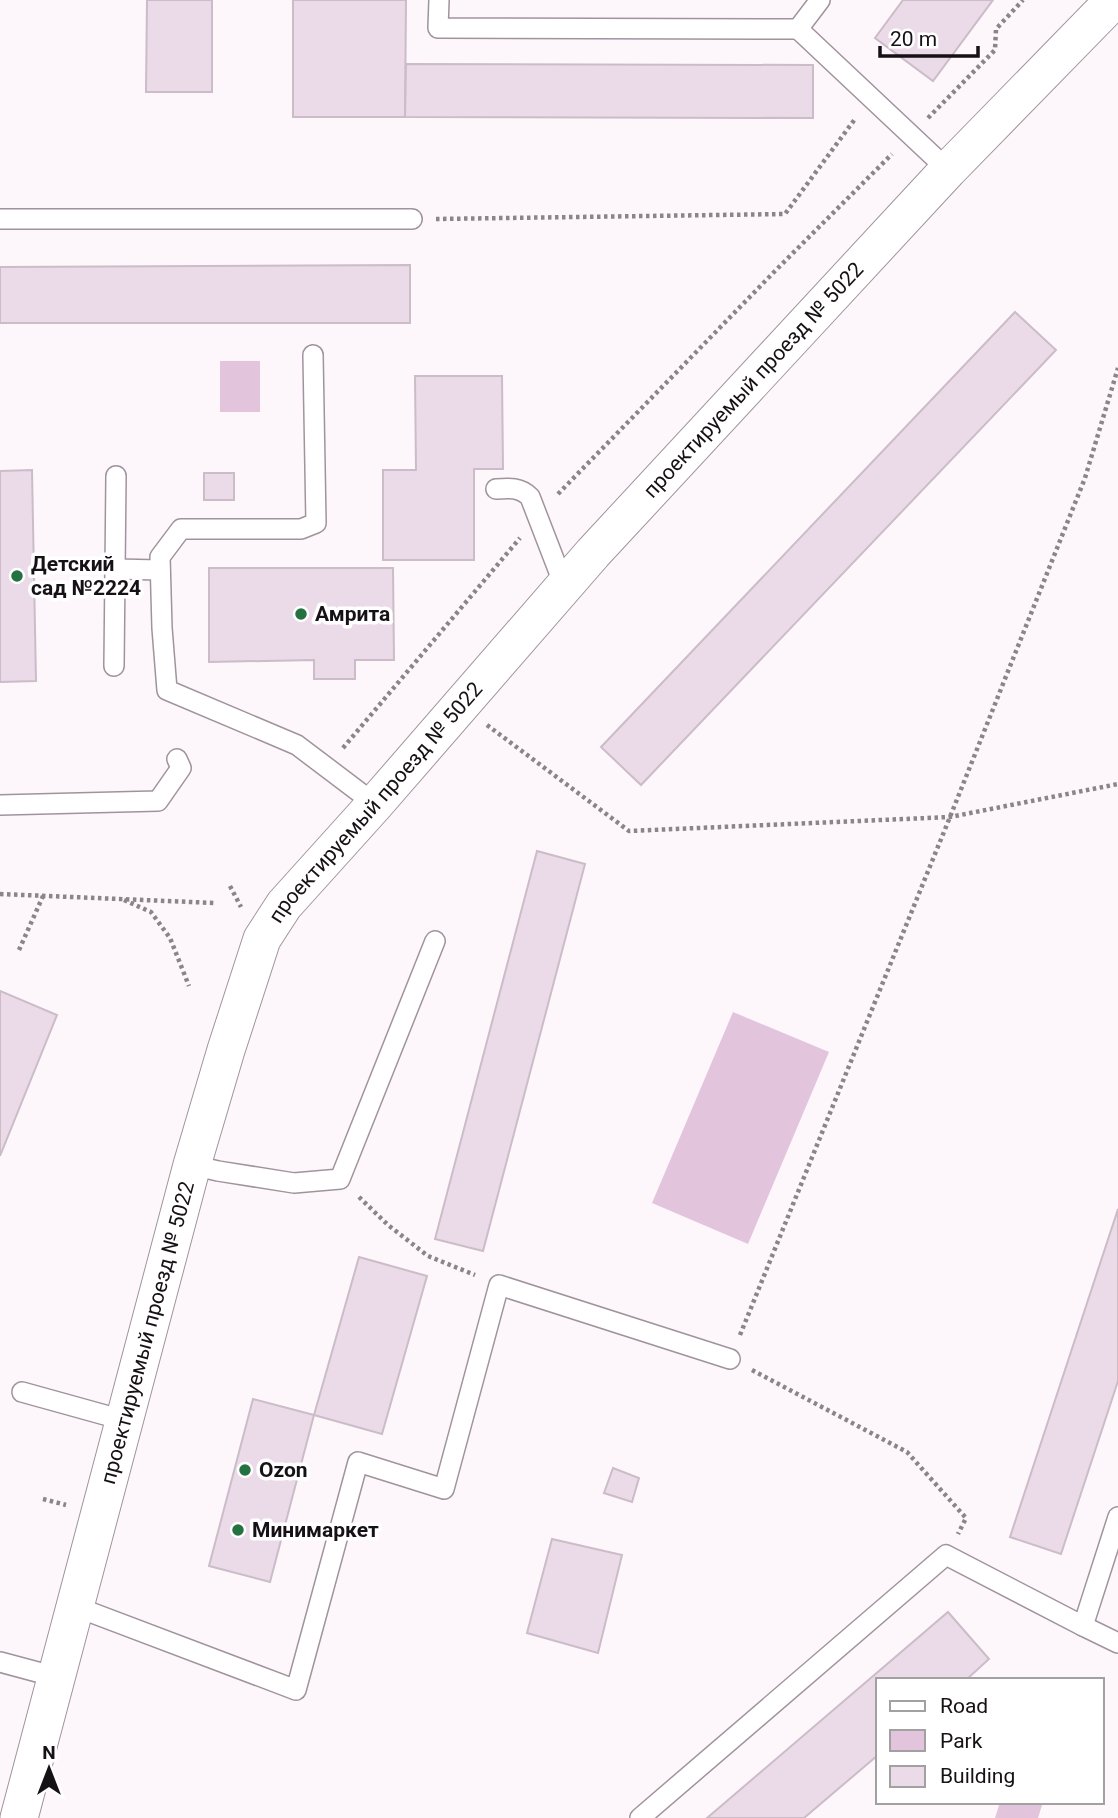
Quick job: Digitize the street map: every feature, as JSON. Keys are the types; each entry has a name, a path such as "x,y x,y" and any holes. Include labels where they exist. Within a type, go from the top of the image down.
{"street":[{"name":"проектируемый проезд № 5022","path":"19,1818 192,1165 262,939 284,905 564,585 948,170 1114,0"}],"lane":[{"path":"439,0 438,28 799,29 948,170"},
{"path":"799,29 820,0"},
{"path":"0,219 412,219"},
{"path":"313,355 316,523 301,529 181,529 160,557 167,690 296,745 375,804"},
{"path":"114,666 116,476"},
{"path":"496,489 514,488 524,491 530,498 564,585"},
{"path":"115,569 160,570"},
{"path":"0,805 158,801 181,768 177,759"},
{"path":"192,1165 294,1183 340,1180 435,940"},
{"path":"74,1606 296,1690 358,1462 444,1489 499,1285 730,1359"},
{"path":"22,1392 124,1420"},
{"path":"1083,1626 1118,1517"},
{"path":"640,1818 946,1555 1118,1643"},
{"path":"0,1662 56,1677"}],"path":[{"path":"328,768 537,515 784,261 995,50 996,29 1023,0"},
{"path":"412,219 785,214 870,98"},
{"path":"966,1518 907,1452 730,1359 1085,478 1118,368"},
{"path":"461,705 629,831 950,817 1118,784"},
{"path":"0,894 215,902"},
{"path":"19,950 43,896"},
{"path":"120,899 151,912 170,938 189,986"},
{"path":"340,1180 428,1256 499,1285"}],"green space":[{"path":"220,361 260,361 260,412 220,412"},
{"path":"733,1012 829,1052 748,1244 652,1203"},
{"path":"999,1804 1042,1804 1038,1818 995,1818"}],"building":[{"path":"147,0 212,0 212,92 146,92"},
{"path":"293,0 406,0 405,117 293,117"},
{"path":"903,0 993,0 933,81 875,38"},
{"path":"406,64 813,65 813,118 405,117"},
{"path":"410,265 410,323 0,323 0,267"},
{"path":"1015,312 1056,350 641,785 601,747"},
{"path":"415,376 502,376 503,469 474,469 474,560 383,560 383,470 416,470"},
{"name":"Детский сад №2224","path":"32,470 36,681 0,682 0,471"},
{"path":"204,473 234,473 234,500 204,500"},
{"name":"Амрита","path":"209,568 393,568 394,660 355,660 355,679 314,679 314,660 209,662"},
{"path":"537,851 585,864 483,1251 435,1239"},
{"path":"0,991 57,1015 0,1156"},
{"path":"1118,1209 1118,1381 1061,1554 1010,1537"},
{"path":"359,1257 427,1276 382,1434 314,1415"},
{"path":"253,1399 314,1415 270,1582 209,1566"},
{"path":"613,1468 639,1478 632,1502 604,1493"},
{"path":"552,1539 622,1555 598,1653 527,1633"},
{"path":"948,1612 989,1659 968,1678 876,1678 876,1757 804,1818 707,1818"}],"place":[{"name":"Детский сад №2224","path":"17,576"},
{"name":"Амрита","path":"301,614"},
{"name":"Ozon","path":"245,1470"},
{"name":"Минимаркет","path":"238,1530"}]}
